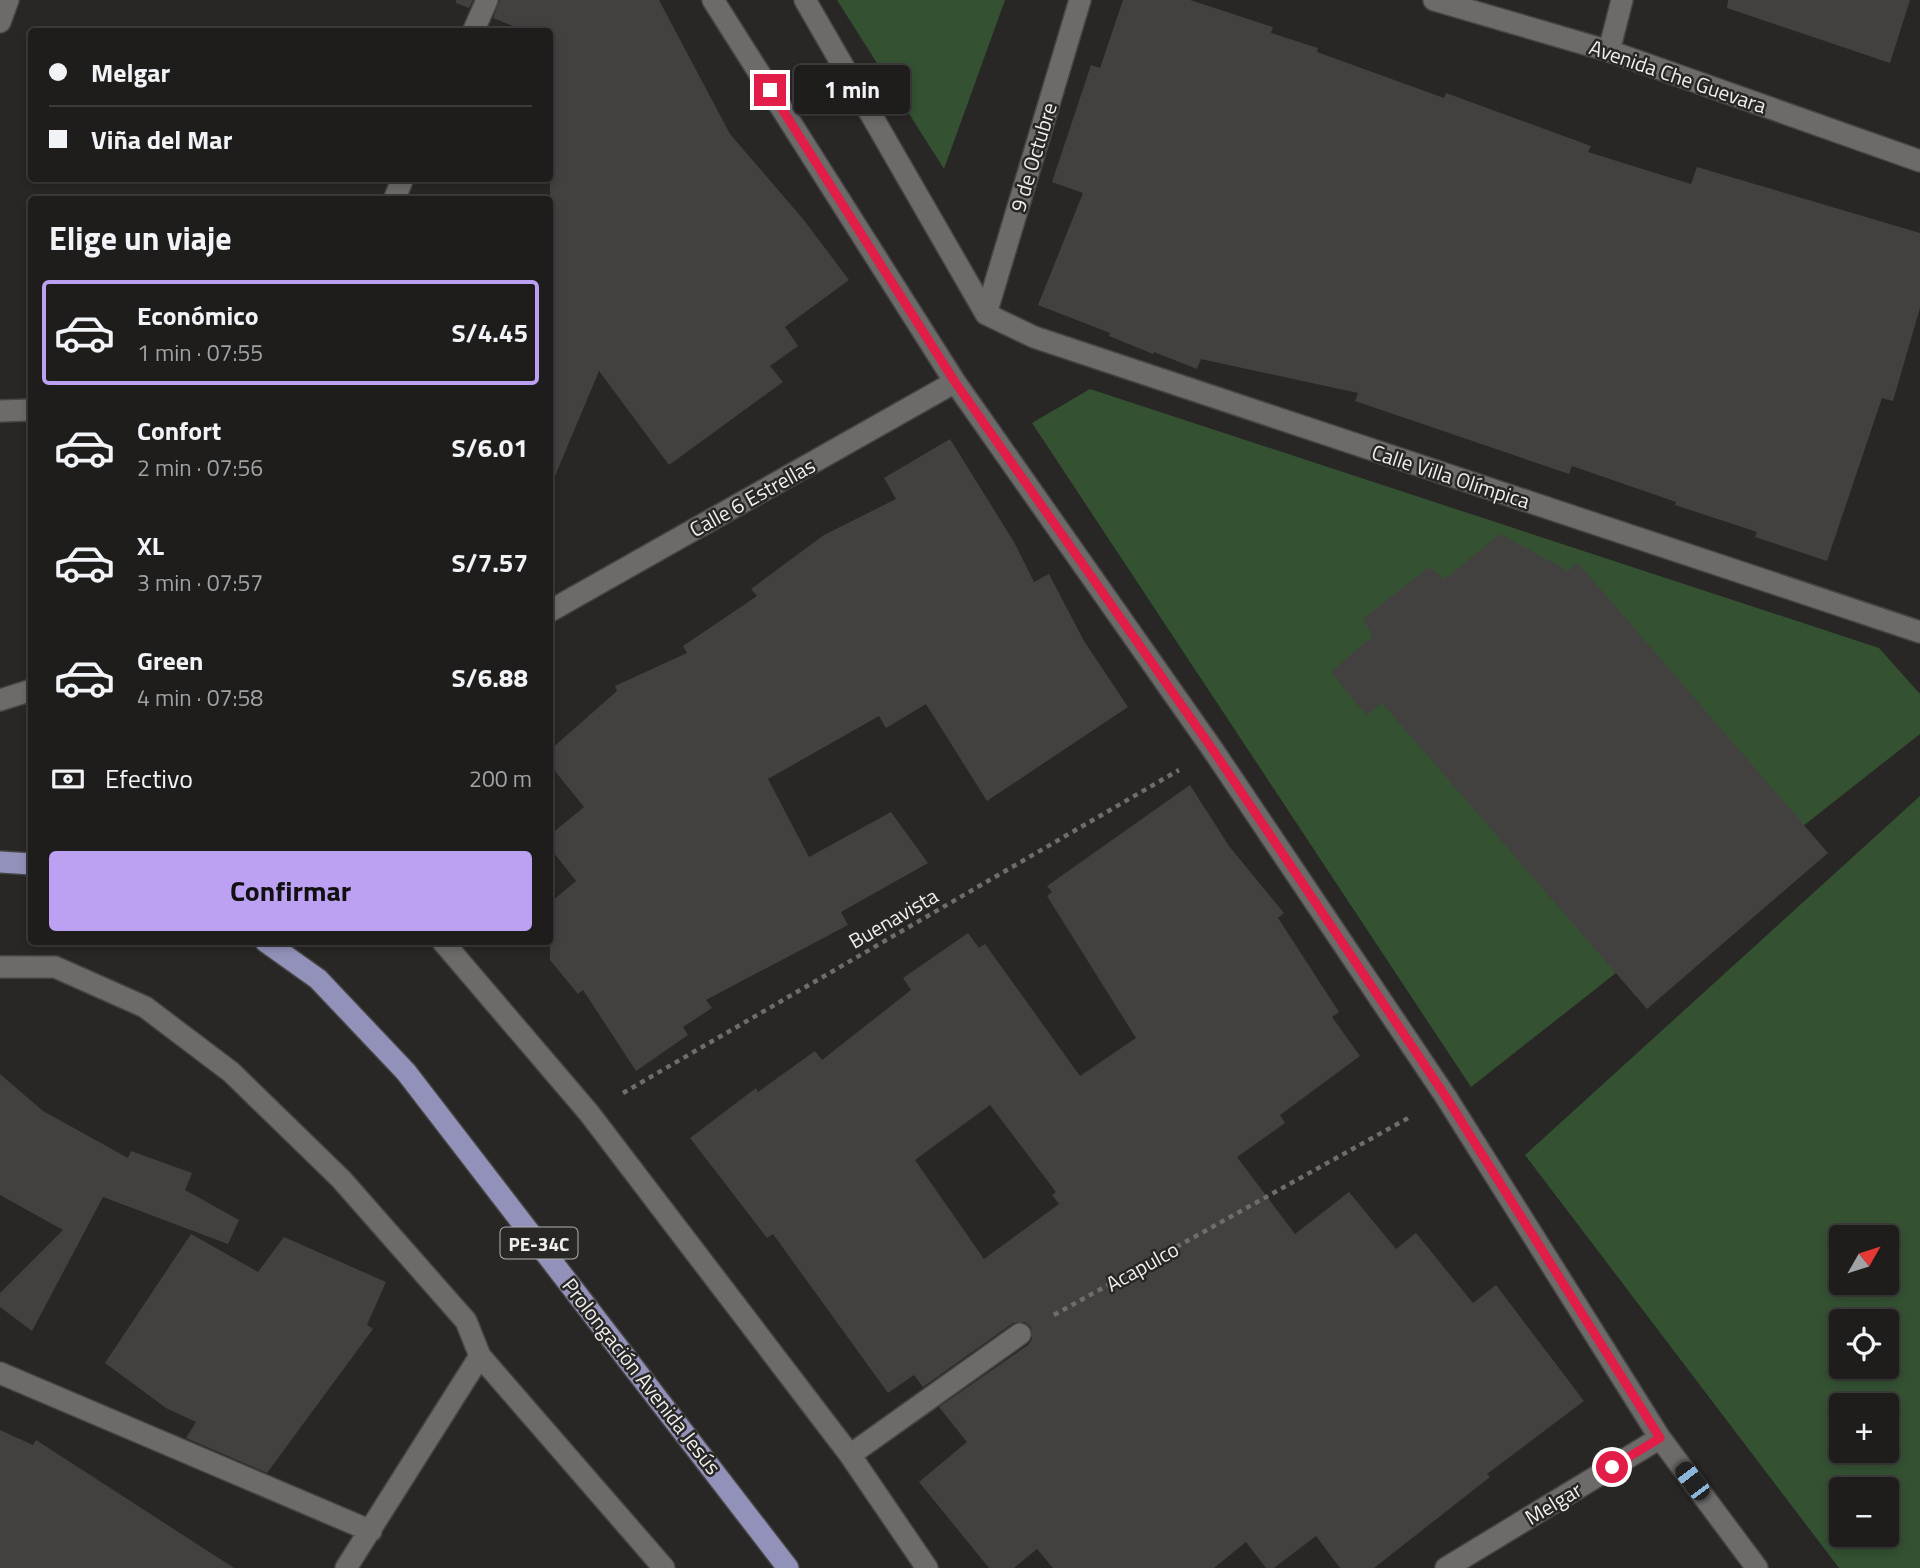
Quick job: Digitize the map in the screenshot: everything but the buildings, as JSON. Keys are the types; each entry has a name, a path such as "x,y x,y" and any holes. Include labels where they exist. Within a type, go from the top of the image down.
{"main road":[{"path":"0,862 28,864"},
{"name":"Prolongación Avenida Jesús","path":"270,945 318,979 406,1072 788,1568"}],"street":[{"path":"0,22 8,0"},
{"path":"474,28 487,0"},
{"path":"713,0 955,382 1213,750 1446,1097 1660,1438 1756,1568"},
{"path":"805,0 986,314"},
{"name":"9 de Octubre","path":"986,314 1080,0"},
{"name":"Avenida Che Guevara","path":"1434,0 1609,51 1920,161"},
{"path":"1609,51 1622,0"},
{"name":"Calle Villa Olímpica","path":"986,314 1034,337 1920,632"},
{"name":"Calle 6 Estrellas","path":"553,609 955,382"},
{"path":"0,411 28,410"},
{"path":"0,700 28,691"},
{"path":"446,945 589,1113 850,1455 927,1568"},
{"path":"0,967 55,967 145,1007 231,1072 341,1179 466,1321 480,1356 664,1568"},
{"path":"850,1455 1020,1334"},
{"path":"346,1568 480,1356"},
{"path":"0,1373 371,1531"},
{"name":"Melgar","path":"1446,1568 1660,1438"}],"path":[{"name":"Buenavista","path":"589,1113 1213,750"},
{"name":"Acapulco","path":"1020,1334 1446,1097"}],"green space":[{"path":"837,0 1005,0 944,169"},
{"path":"1090,389 1879,648 1920,694 1920,734 1471,1087 1032,423"},
{"path":"1920,796 1920,1568 1839,1568 1525,1155"}],"route":[{"path":"770,90 955,382 1213,750 1446,1097 1660,1438 1612,1467"}]}
